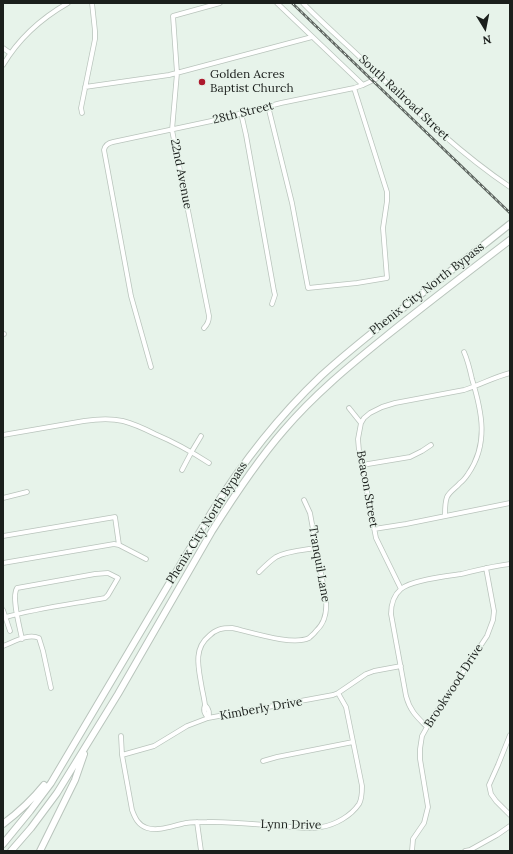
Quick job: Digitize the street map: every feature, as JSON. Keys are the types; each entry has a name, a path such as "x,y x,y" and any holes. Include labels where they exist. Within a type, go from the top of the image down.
{"highway":[{"name":"Phenix City North Bypass","path":"3,844 51,783 223,494 275,424 304,392 347,353 509,225"},
{"name":"Phenix City North Bypass","path":"11,851 36,822 57,793 122,687 212,531 246,479 284,430 351,364 510,240"},
{"path":"40,851 75,780 88,742"},
{"path":"3,824 21,810 37,794 70,750"}],"street":[{"path":"3,66 10,53 36,24 68,3"},
{"path":"82,113 81,108 95,39 92,3"},
{"name":"22nd Avenue","path":"204,328 209,321 209,316 172,130 177,73 173,16 220,3"},
{"path":"277,3 363,85"},
{"name":"South Railroad Street","path":"306,4 380,77 438,131 478,164 510,187"},
{"path":"85,86 177,73 312,37"},
{"path":"3,48 10,53"},
{"name":"28th Street","path":"151,367 128,282 104,150 105,146 108,143 172,130 268,106 354,88 380,77"},
{"path":"268,106 292,203 308,288 387,278 383,228 387,202 386,192 354,88"},
{"path":"241,113 275,295 272,304"},
{"path":"445,515 448,497 468,474 475,463 480,450 482,437 482,424 475,387 464,352"},
{"path":"349,408 361,423 370,413 382,406 464,390 475,387 497,376 510,373"},
{"path":"3,435 97,419 110,419 136,425 192,451 209,463"},
{"name":"Beacon Street","path":"361,423 358,439 359,451 376,538 401,589"},
{"path":"182,470 201,436"},
{"path":"362,465 410,457 431,445"},
{"path":"3,498 27,492"},
{"name":"Tranquil Lane","path":"208,718 204,714 205,704 197,662 201,644 207,637 215,631 223,628 232,628 288,641 302,640 310,637 319,628 325,617 327,608 326,600 310,513 304,500"},
{"path":"374,529 510,503"},
{"path":"3,536 115,516 119,545"},
{"path":"3,563 114,544 119,545 146,559"},
{"path":"259,572 277,556 288,552 316,548"},
{"path":"427,727 413,712 409,705 391,614 391,606 395,598 401,589 414,583 510,564"},
{"name":"Brookwood Drive","path":"412,851 413,839 424,823 428,807 420,759 422,736 491,628 494,611 486,568"},
{"path":"6,617 17,614 105,598 108,596 118,578 108,573 95,574 17,588 15,591 17,614 22,639"},
{"path":"3,610 10,631"},
{"path":"3,646 34,636 39,638 51,688"},
{"name":"Kimberly Drive","path":"122,755 154,746 187,726 208,718 338,694 374,670 401,666"},
{"name":"Lynn Drive","path":"121,736 122,755 132,810 140,825 148,829 157,829 197,822 222,822 319,828 340,821 351,813 359,803 362,795 362,786 346,707 338,694"},
{"path":"510,735 489,785 491,794 510,815"},
{"path":"263,761 277,756 353,742"},
{"path":"197,822 201,851"},
{"path":"465,851 470,850 510,826"}],"railway":[{"path":"292,3 510,213"}],"place":[{"name":"Golden Acres Baptist Church","path":"202,82"}]}
